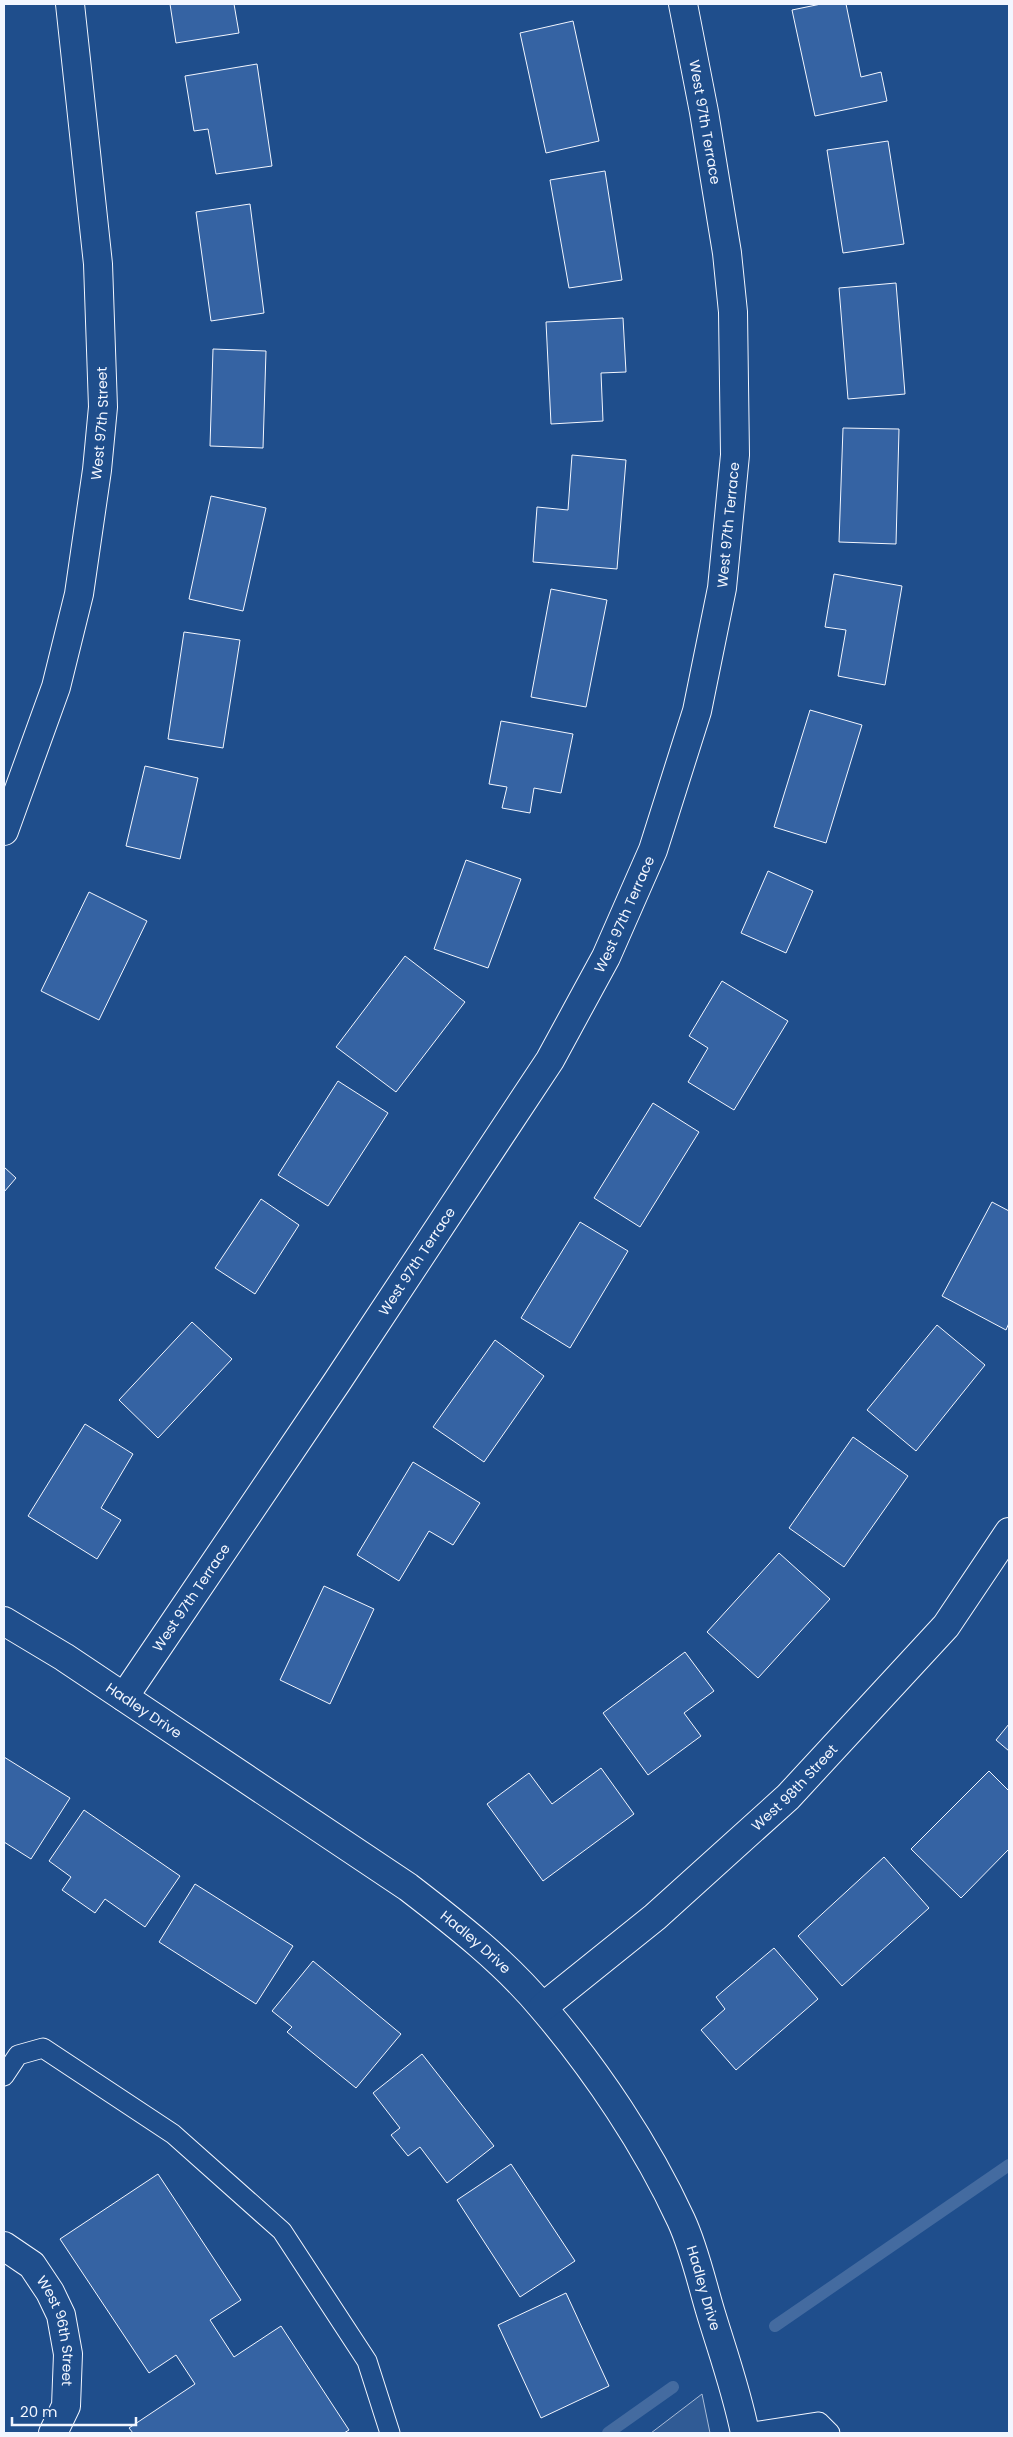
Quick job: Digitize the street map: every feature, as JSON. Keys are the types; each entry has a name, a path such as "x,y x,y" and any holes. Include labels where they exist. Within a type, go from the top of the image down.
{"street":[{"name":"West 97th Street","path":"4,831 56,687 79,594 97,470 102,408 98,264 70,4"},
{"name":"West 97th Terrace","path":"124,1697 337,1382 550,1060 606,956 652,850 697,711 722,588 735,455 733,312 727,253 704,112 683,4"},
{"name":"West 98th Street","path":"543,2008 655,1917 788,1797 946,1626 1009,1532"},
{"name":"Hadley Drive","path":"4,1621 124,1697 408,1887 496,1960 543,2008 581,2057 636,2136 681,2221 738,2399 746,2433"},
{"name":"West 96th Street","path":"4,2246 32,2265 50,2292 61,2315 68,2363 66,2406 59,2430"}],"lane":[{"path":"4,2076 18,2055 43,2048 173,2134 282,2231 367,2361 390,2433"},
{"path":"746,2433 819,2422 830,2433"}],"shaded area":[{"path":"702,2394 710,2433 651,2433"}],"building":[{"path":"170,4 234,4 239,33 176,43"},
{"path":"821,4 846,4 861,77 881,72 887,101 815,116 792,10"},
{"path":"573,21 599,141 546,153 520,33"},
{"path":"257,64 272,166 216,174 208,129 194,131 185,76"},
{"path":"888,141 904,244 843,253 827,150"},
{"path":"605,171 622,280 569,288 550,180"},
{"path":"250,204 264,313 211,321 196,212"},
{"path":"896,283 905,394 848,399 839,288"},
{"path":"623,318 626,372 601,373 603,421 551,424 546,322"},
{"path":"213,349 266,351 263,448 210,446"},
{"path":"843,428 899,429 896,544 839,542"},
{"path":"572,455 626,460 617,569 533,562 537,507 568,510"},
{"path":"211,496 266,508 243,611 189,599"},
{"path":"834,574 902,586 885,685 838,676 846,630 825,627"},
{"path":"551,589 607,600 586,707 531,697"},
{"path":"184,632 240,640 223,748 168,739"},
{"path":"810,710 862,725 826,843 774,827"},
{"path":"501,721 573,734 561,793 534,788 530,813 502,808 507,787 489,784"},
{"path":"145,766 198,778 180,859 126,846"},
{"path":"466,860 521,879 488,968 434,949"},
{"path":"768,871 813,891 786,953 741,933"},
{"path":"89,892 147,921 99,1020 41,991"},
{"path":"405,956 465,1002 396,1092 336,1047"},
{"path":"722,981 788,1021 734,1110 688,1082 708,1048 689,1036"},
{"path":"338,1081 388,1113 328,1206 278,1175"},
{"path":"653,1103 699,1132 640,1227 594,1198"},
{"path":"4,1167 16,1178 4,1192"},
{"path":"261,1199 299,1225 255,1294 215,1268"},
{"path":"992,1202 1009,1211 1009,1323 1006,1330 942,1296"},
{"path":"580,1222 628,1251 570,1348 521,1318"},
{"path":"192,1322 232,1359 158,1438 119,1400"},
{"path":"937,1325 985,1365 916,1451 867,1410"},
{"path":"495,1340 544,1376 484,1462 433,1427"},
{"path":"85,1424 133,1454 101,1508 121,1520 97,1559 28,1516"},
{"path":"853,1437 908,1476 844,1567 789,1528"},
{"path":"413,1462 480,1503 453,1545 429,1531 399,1581 357,1555"},
{"path":"779,1553 830,1599 758,1678 707,1632"},
{"path":"324,1586 374,1609 330,1704 280,1680"},
{"path":"685,1652 714,1691 684,1713 701,1736 648,1775 603,1713"},
{"path":"1009,1724 1009,1751 996,1740"},
{"path":"4,1757 70,1798 31,1859 4,1842"},
{"path":"601,1768 634,1814 543,1881 487,1804 529,1773 552,1804"},
{"path":"989,1771 1009,1791 1009,1849 961,1898 911,1849"},
{"path":"84,1810 180,1876 145,1927 105,1899 95,1913 62,1890 71,1877 49,1861"},
{"path":"884,1857 929,1908 842,1986 798,1936"},
{"path":"195,1884 293,1946 256,2004 159,1942"},
{"path":"774,1948 818,1999 736,2070 701,2030 725,2009 716,1997"},
{"path":"313,1961 401,2034 356,2088 287,2032 292,2027 272,2011"},
{"path":"422,2054 494,2146 447,2183 420,2147 408,2156 391,2135 400,2128 373,2093"},
{"path":"511,2164 575,2261 520,2297 457,2200"},
{"path":"158,2174 241,2300 210,2320 234,2357 281,2326 349,2430 344,2433 133,2433 129,2428 195,2384 176,2355 149,2373 60,2239"},
{"path":"566,2293 609,2386 541,2418 498,2325"}],"waterway":[{"path":"775,2326 1009,2165"},
{"path":"608,2433 673,2387"}]}
